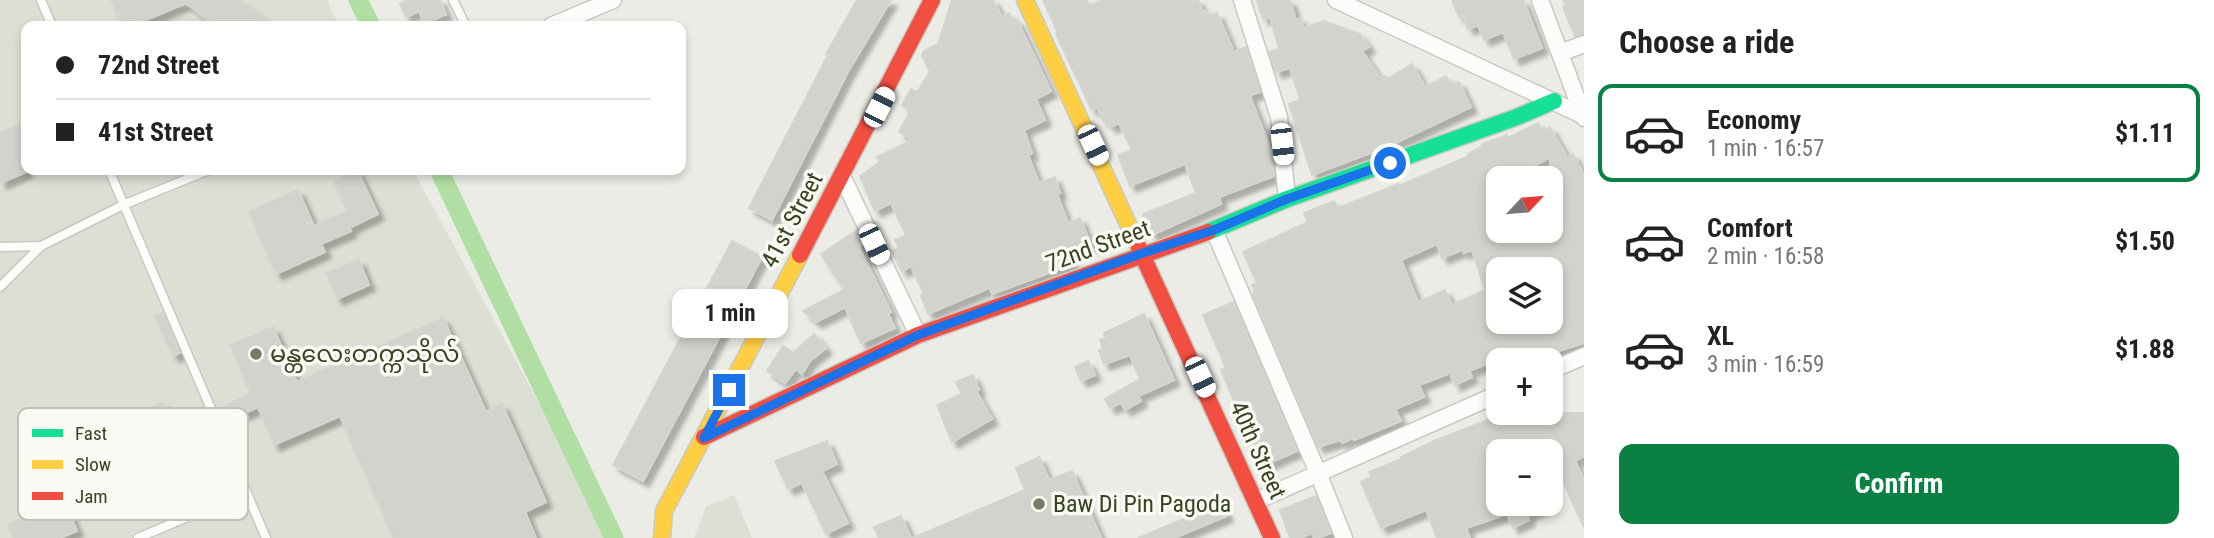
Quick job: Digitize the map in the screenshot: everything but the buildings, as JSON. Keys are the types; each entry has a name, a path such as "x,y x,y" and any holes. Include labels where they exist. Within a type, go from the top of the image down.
{"street":[{"path":"559,21 586,5 612,0"},
{"name":"41st Street","path":"662,538 664,511 932,0"},
{"name":"40th Street","path":"1026,0 1272,538"},
{"path":"1242,0 1279,117 1287,199"},
{"path":"1336,0 1364,8 1584,116"},
{"path":"1540,0 1584,116"},
{"path":"1560,53 1584,44"},
{"name":"72nd Street","path":"704,438 918,335 1214,230 1287,199 1555,101"},
{"path":"842,176 918,335"},
{"path":"1214,230 1343,538"},
{"path":"1563,365 1584,356"},
{"path":"1256,501 1486,399"}],"lane":[{"path":"41,0 50,21"},
{"path":"453,0 464,21"},
{"path":"111,175 210,408"},
{"path":"0,287 41,246 123,205 197,175"},
{"path":"0,247 41,246"},
{"path":"248,497 266,538"},
{"path":"138,538 180,520"}],"shaded area":[{"name":"မန္တလေးတက္ကသိုလ်","path":"0,0 327,0 337,21 21,21 21,175 416,175 612,538 0,538"},
{"path":"734,495 752,538 694,538 706,507"}],"waterway":[{"path":"358,0 368,21"},
{"path":"441,175 614,538"}],"traffic: fast":[{"path":"1208,232 1287,199 1517,117 1554,101"}],"traffic: slow":[{"path":"1025,0 1139,248"},
{"path":"662,538 664,511 800,255"}],"traffic: jam":[{"path":"800,255 932,0"},
{"path":"704,437 918,335 1208,232"},
{"path":"1139,248 1272,538"}],"place":[{"name":"မန္တလေးတက္ကသိုလ်","path":"256,354"},
{"name":"Baw Di Pin Pagoda","path":"1039,504"}],"route":[{"path":"729,390 704,438 918,335 1214,230 1287,199 1390,163"}]}
